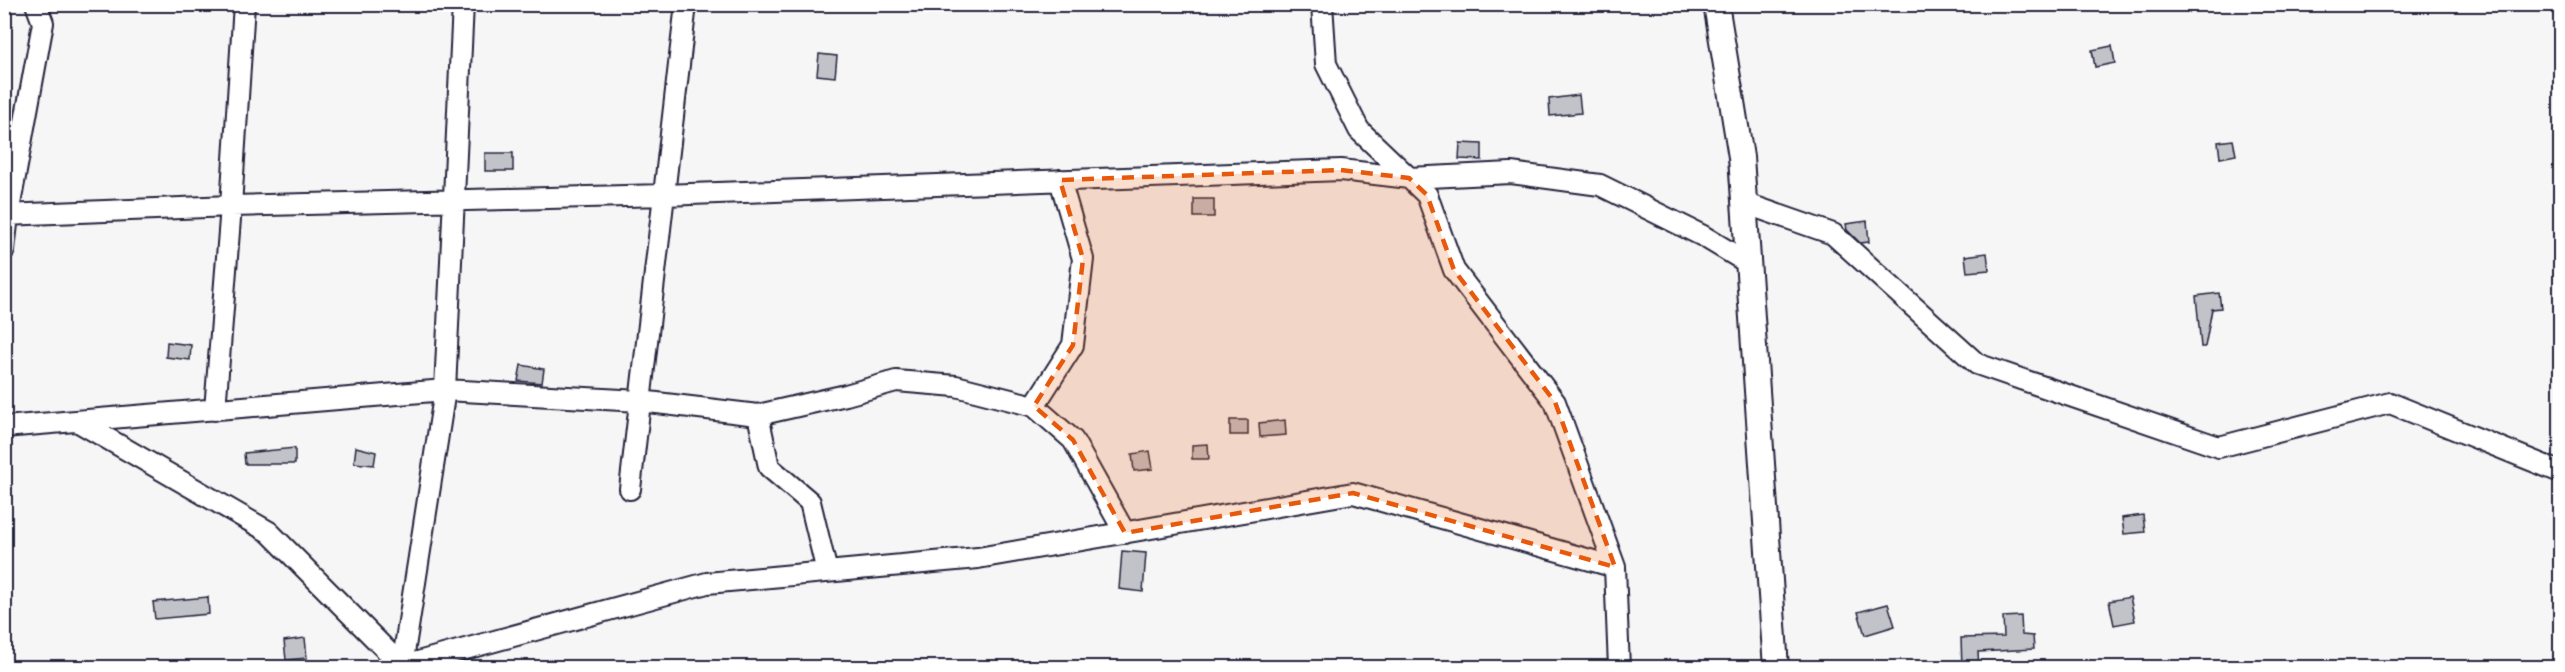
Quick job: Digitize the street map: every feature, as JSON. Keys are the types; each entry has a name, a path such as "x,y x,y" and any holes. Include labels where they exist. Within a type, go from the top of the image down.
{"street":[{"path":"4,250 11,160 43,23 36,4"},
{"path":"215,410 244,4"},
{"path":"400,667 445,390 463,4"},
{"path":"630,489 686,4"},
{"path":"1322,4 1326,64 1359,130 1427,195 1454,270 1555,402 1615,567 1619,668"},
{"path":"1716,4 1741,157 1776,668"},
{"path":"6,215 231,206 664,195 1341,170 1409,178 1511,173 1600,185 1703,236 1748,263"},
{"path":"1034,406 1073,345 1083,259 1060,180"},
{"path":"1744,203 1833,234 1977,364 2219,447 2390,403 2560,472"},
{"path":"4,427 445,390 640,401 758,415 896,381 956,386 1034,406 1073,440 1125,534"},
{"path":"758,415 769,467 810,502 827,572"},
{"path":"77,421 269,532 400,667"},
{"path":"400,667 707,583 978,558 1353,493 1615,567"}],"highlighted area":[{"path":"1341,170 1409,178 1427,195 1454,270 1555,402 1615,567 1353,493 1125,533 1073,440 1034,406 1073,345 1083,259 1060,180"}],"building":[{"path":"2112,46 2115,63 2095,67 2092,50"},
{"path":"819,54 837,56 835,77 817,75"},
{"path":"1579,95 1581,113 1550,116 1549,99"},
{"path":"2233,140 2236,155 2220,158 2218,142"},
{"path":"1460,143 1482,144 1482,160 1459,159"},
{"path":"485,153 513,153 513,171 485,171"},
{"path":"1194,199 1214,199 1214,217 1194,217"},
{"path":"1867,221 1869,242 1860,243 1847,230 1846,224"},
{"path":"1987,253 1989,270 1967,272 1965,256"},
{"path":"2219,293 2221,308 2212,309 2205,347 2201,347 2196,296"},
{"path":"167,342 191,345 190,360 166,357"},
{"path":"521,365 544,369 542,383 518,381"},
{"path":"1230,420 1248,420 1248,435 1230,435"},
{"path":"1285,420 1286,435 1260,437 1259,423"},
{"path":"1208,444 1209,459 1192,459 1192,445"},
{"path":"356,447 376,452 374,465 354,463"},
{"path":"295,448 295,464 245,464 244,453"},
{"path":"1150,451 1153,469 1134,471 1132,454"},
{"path":"2143,515 2145,532 2124,534 2122,518"},
{"path":"1122,551 1146,553 1143,592 1119,589"},
{"path":"208,597 209,614 155,619 153,602"},
{"path":"2130,597 2135,621 2114,625 2109,601"},
{"path":"1888,604 1895,626 1865,635 1858,612"},
{"path":"2021,616 2022,635 2033,636 2034,649 1978,652 1979,668 1962,668 1961,638 2004,637 2003,617"},
{"path":"305,638 307,658 286,660 284,641"}]}
